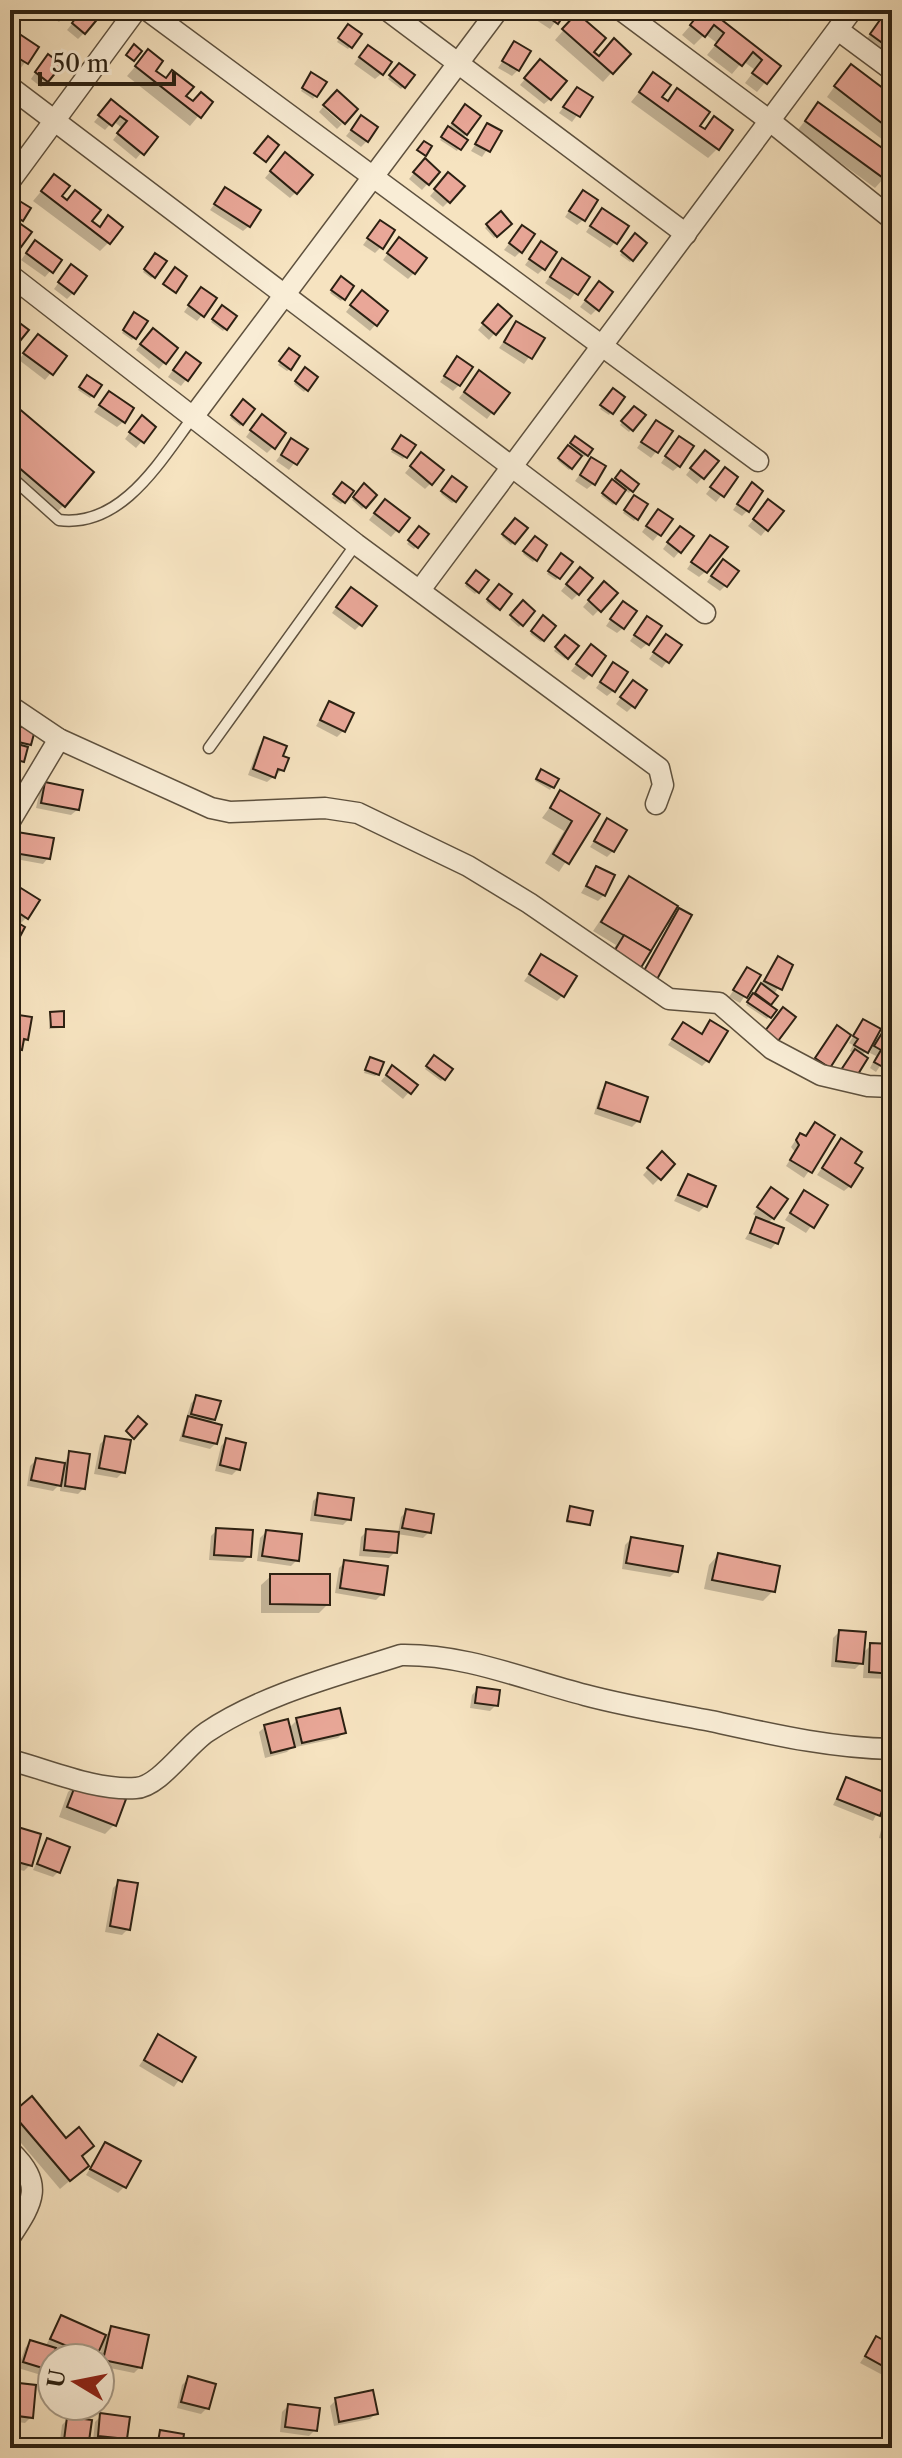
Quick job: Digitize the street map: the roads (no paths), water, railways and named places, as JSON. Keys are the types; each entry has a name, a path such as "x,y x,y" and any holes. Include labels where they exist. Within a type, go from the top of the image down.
{"street":[{"path":"10,181 136,10"},
{"path":"147,10 758,461"},
{"path":"387,10 686,234"},
{"path":"193,417 498,10"},
{"path":"621,10 770,121 892,219"},
{"path":"420,590 852,10"},
{"path":"838,30 892,70"},
{"path":"10,87 514,465 705,613"},
{"path":"10,275 356,544 659,768 663,785 656,804"},
{"path":"10,706 59,739 211,808 242,812 325,808 358,813 505,889 669,999 719,1003 772,1049 821,1075 868,1086 892,1087"},
{"path":"10,821 59,739"},
{"path":"10,1760 108,1786 138,1788 161,1776 180,1753 207,1732 240,1713 401,1655 425,1654 459,1658 587,1696 799,1740 892,1749"},
{"path":"10,2151 28,2171 33,2189 31,2202 10,2237"}],"lane":[{"path":"10,476 59,520 86,520 122,502 145,481 193,417"},
{"path":"209,748 356,544"}]}
